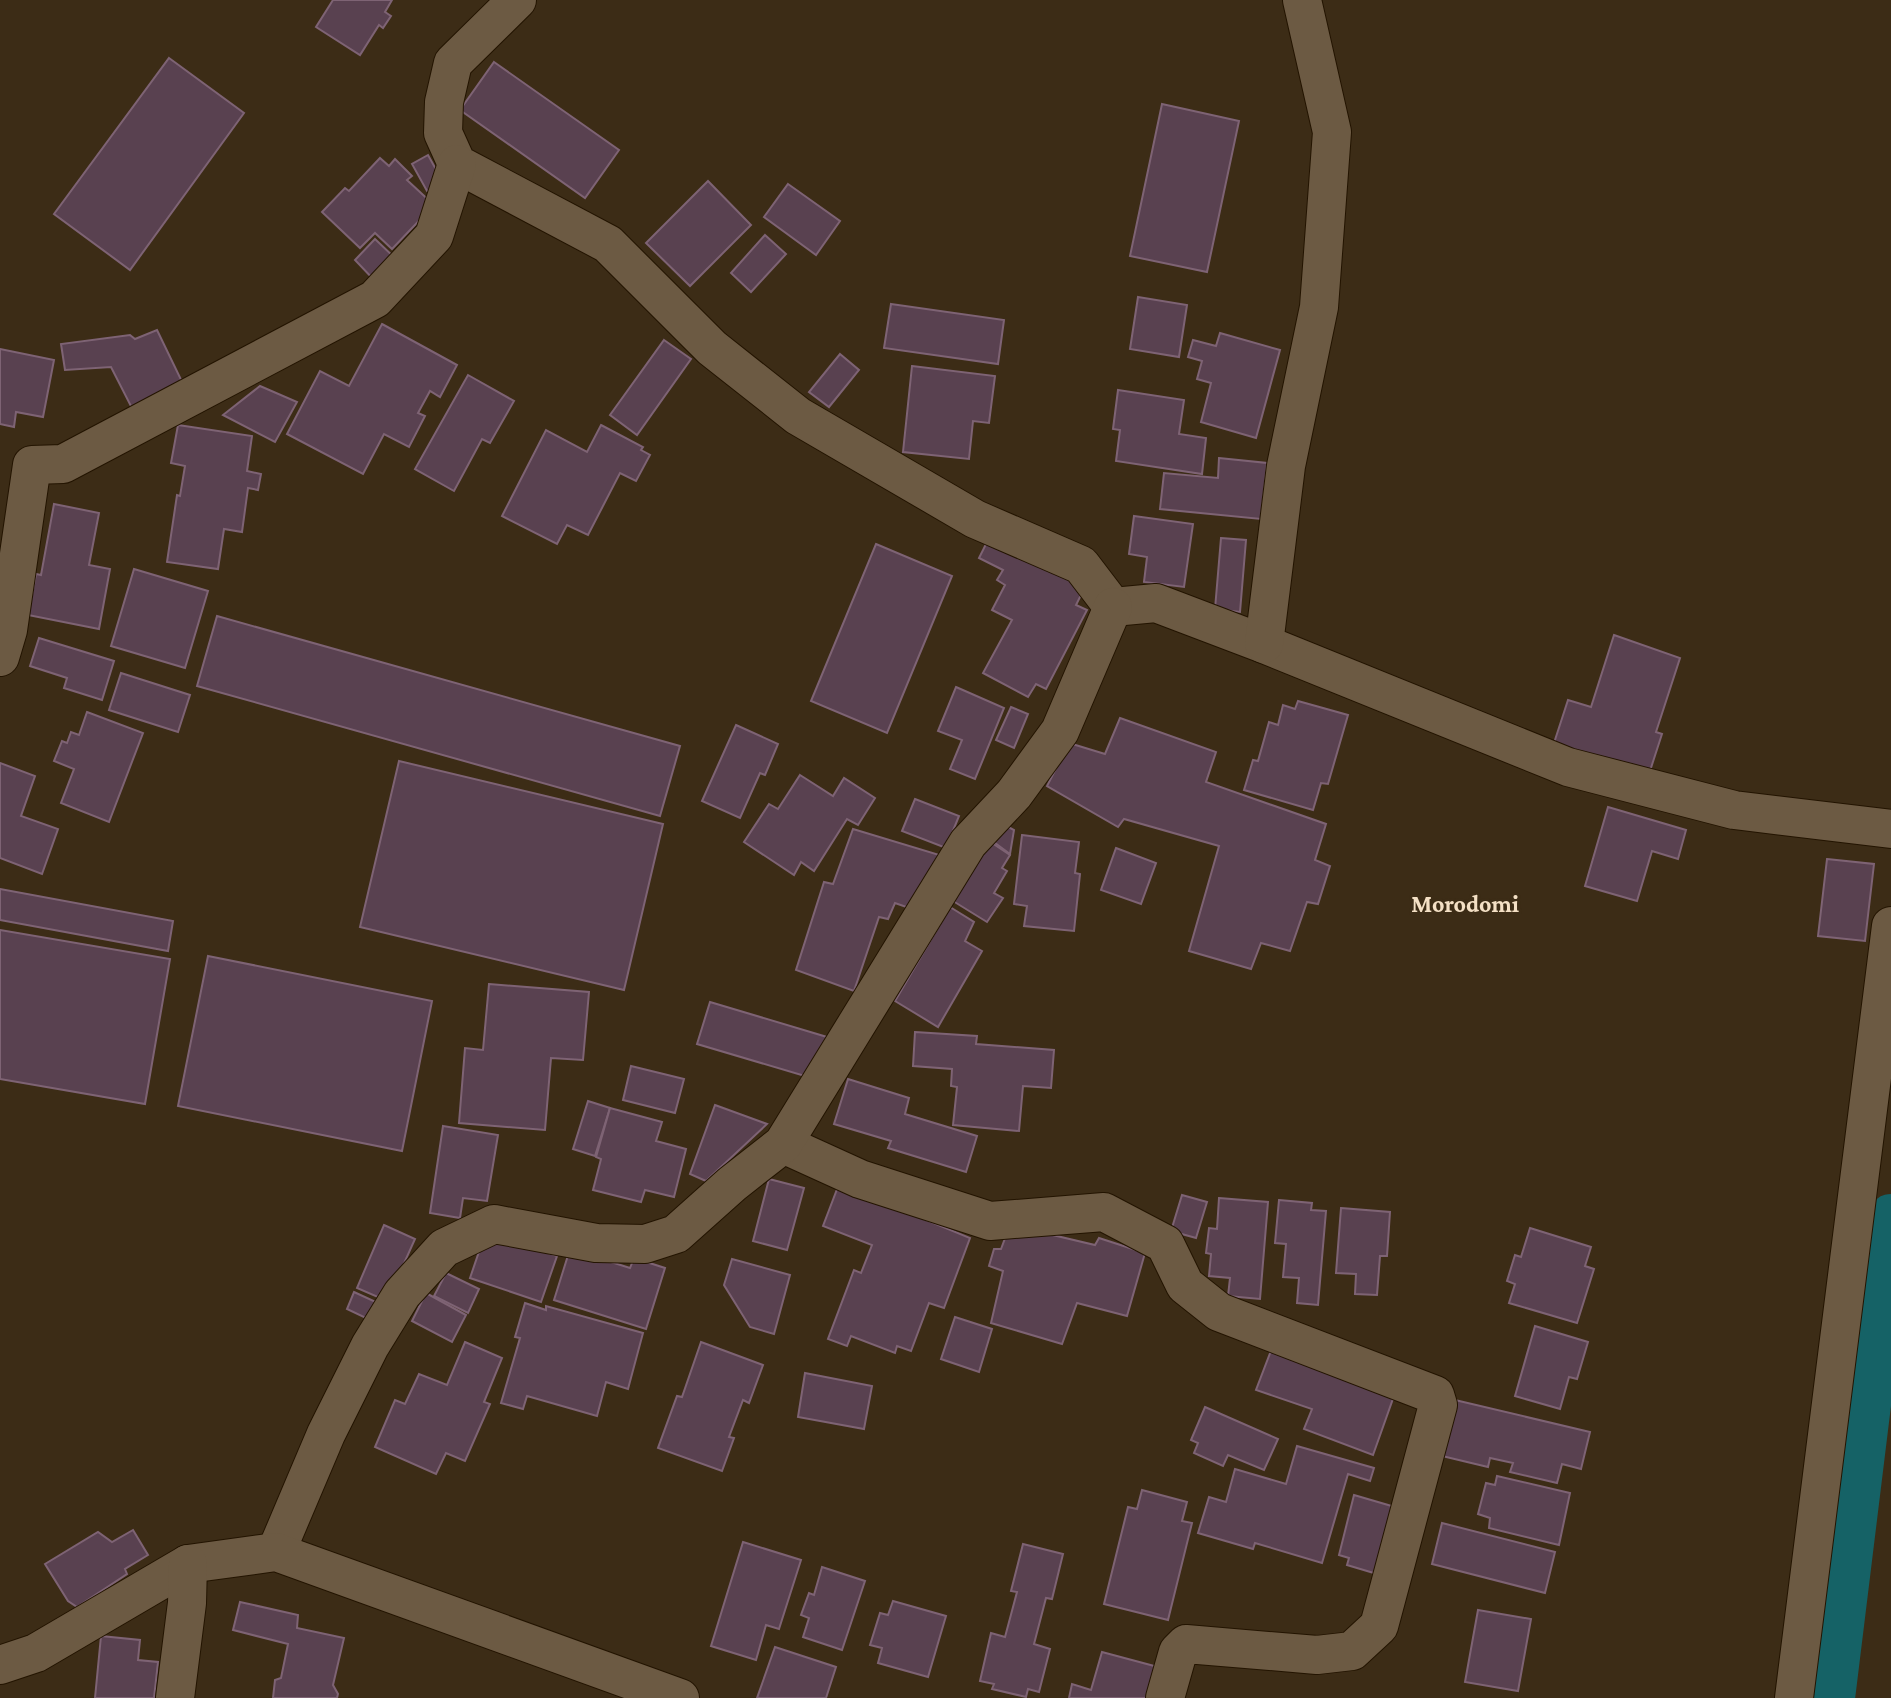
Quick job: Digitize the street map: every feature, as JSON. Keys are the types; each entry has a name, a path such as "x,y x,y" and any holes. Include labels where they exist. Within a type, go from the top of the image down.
{"street":[{"path":"517,0 453,63 444,103 443,133 457,164 608,244 712,348 799,416 975,519 1081,565 1114,607"},
{"path":"1264,644 1286,466 1319,307 1332,132 1302,0"},
{"path":"0,657 8,630 32,464 63,464 375,299 434,236 457,164"},
{"path":"1114,607 1156,603 1568,768 1734,810 1891,829"},
{"path":"276,1552 326,1434 370,1346 402,1294 444,1248 494,1224 596,1243 646,1244 677,1234 732,1184 783,1144 968,843 1014,794 1060,731 1114,607"},
{"path":"1794,1698 1891,926"},
{"path":"783,1144 860,1179 990,1221 1104,1212 1165,1244 1185,1285 1219,1311 1435,1395 1438,1405 1379,1626 1352,1651 1317,1656 1186,1644 1178,1652 1165,1698"},
{"path":"0,1665 36,1653 188,1564 276,1552 680,1698"},
{"path":"175,1698 187,1603 188,1564"}],"building":[{"path":"333,0 392,0 385,12 391,16 383,28 379,25 360,55 316,27"},
{"path":"169,58 244,113 130,270 54,214"},
{"path":"494,62 619,150 585,198 460,110"},
{"path":"1162,104 1239,121 1207,272 1130,256"},
{"path":"428,155 443,182 427,191 412,164"},
{"path":"380,158 389,166 395,159 412,176 407,180 434,205 392,249 375,233 360,248 322,212 345,188 349,191"},
{"path":"708,181 751,225 690,286 646,243"},
{"path":"788,184 840,221 816,255 764,217"},
{"path":"765,235 786,254 751,292 731,273"},
{"path":"375,239 397,260 376,282 355,260"},
{"path":"1138,297 1187,305 1179,357 1130,349"},
{"path":"891,304 1004,320 998,364 884,348"},
{"path":"382,324 457,365 440,397 430,391 418,413 425,416 409,447 384,434 363,474 287,434 320,371 349,386"},
{"path":"157,330 187,392 137,418 111,367 65,370 61,344 130,335 135,339"},
{"path":"1220,333 1280,350 1256,438 1201,422 1211,383 1197,379 1202,361 1188,357 1193,340 1216,346"},
{"path":"664,340 691,359 637,435 610,415"},
{"path":"0,349 54,360 43,417 16,412 14,427 0,424"},
{"path":"840,354 859,370 829,407 809,392"},
{"path":"912,366 995,376 989,423 973,421 969,459 903,452"},
{"path":"468,375 514,401 490,443 482,439 454,491 415,469"},
{"path":"260,386 297,402 275,442 223,415"},
{"path":"1118,390 1184,400 1179,434 1206,438 1202,474 1116,461 1120,430 1113,429"},
{"path":"178,425 252,436 247,471 261,474 258,490 248,488 242,532 224,529 218,569 167,562 177,495 180,496 185,466 171,463"},
{"path":"601,425 643,447 641,450 650,455 636,481 620,473 588,535 567,525 557,544 502,516 546,430 587,452"},
{"path":"1219,458 1267,463 1261,519 1160,509 1164,473 1218,478"},
{"path":"54,504 99,513 89,565 110,569 99,629 28,615 36,574 41,575"},
{"path":"1134,516 1193,524 1184,587 1144,582 1147,557 1129,554"},
{"path":"990,536 1086,585 1076,605 1087,610 1046,689 1036,684 1028,697 983,673 1012,620 992,610 1005,585 997,580 1003,570 979,558"},
{"path":"1221,538 1246,540 1240,612 1215,609"},
{"path":"876,544 952,576 887,733 811,701"},
{"path":"134,569 208,591 185,668 111,646"},
{"path":"217,616 680,746 660,816 197,686"},
{"path":"1614,635 1680,658 1656,732 1662,734 1649,774 1554,743 1568,700 1591,707"},
{"path":"39,638 114,661 102,700 64,688 67,678 30,666"},
{"path":"121,673 190,695 178,732 109,710"},
{"path":"956,687 1004,708 975,779 950,769 962,740 938,731"},
{"path":"1298,701 1348,715 1328,784 1321,783 1313,810 1244,790 1253,760 1258,761 1269,722 1278,725 1283,705 1295,709"},
{"path":"1011,707 1028,714 1014,748 996,740"},
{"path":"87,712 143,733 109,822 61,803 74,769 54,761 62,741 67,743 71,732 79,735"},
{"path":"1120,718 1216,752 1206,782 1326,824 1315,860 1330,866 1318,904 1307,902 1290,951 1261,943 1251,969 1189,951 1219,846 1124,819 1118,827 1047,786 1069,743 1105,754"},
{"path":"736,725 778,744 765,775 760,773 740,818 702,801"},
{"path":"399,761 663,824 624,990 360,927"},
{"path":"0,763 35,776 21,816 58,829 42,874 0,858"},
{"path":"800,775 833,796 844,778 875,798 858,825 847,819 814,871 801,862 794,875 744,842 769,804 778,809"},
{"path":"915,799 959,816 946,848 902,831"},
{"path":"1608,807 1686,830 1678,859 1652,851 1637,901 1585,886"},
{"path":"1001,823 1014,830 1010,854 991,840"},
{"path":"853,829 946,857 915,910 895,903 888,919 879,917 854,991 796,970 824,882 833,884"},
{"path":"1022,835 1079,842 1075,873 1080,874 1074,931 1024,926 1027,906 1014,904"},
{"path":"989,841 1010,855 1002,868 1007,871 994,893 1003,898 987,922 953,901"},
{"path":"1116,848 1156,863 1141,904 1101,890"},
{"path":"1827,859 1874,864 1865,941 1818,936"},
{"path":"0,889 173,921 168,951 0,920"},
{"path":"950,907 974,922 965,941 982,951 938,1027 895,1001"},
{"path":"0,930 170,959 145,1104 0,1079"},
{"path":"208,956 432,1001 402,1151 178,1106"},
{"path":"489,984 589,992 583,1060 551,1058 545,1130 459,1123 465,1048 483,1050"},
{"path":"710,1002 827,1037 815,1079 697,1044"},
{"path":"915,1032 977,1036 976,1044 1054,1050 1051,1088 1023,1086 1019,1131 953,1125 957,1087 951,1086 952,1069 913,1066"},
{"path":"631,1066 684,1079 675,1113 623,1100"},
{"path":"848,1079 909,1098 905,1114 977,1136 966,1172 888,1148 891,1141 834,1124"},
{"path":"588,1101 610,1108 595,1156 573,1149"},
{"path":"715,1105 767,1124 706,1181 690,1174"},
{"path":"610,1108 662,1122 656,1141 686,1149 674,1197 645,1190 641,1202 593,1190 601,1159 596,1157"},
{"path":"443,1126 498,1135 487,1201 463,1198 460,1218 430,1213"},
{"path":"769,1179 804,1188 787,1250 753,1241"},
{"path":"839,1184 970,1238 944,1308 929,1303 911,1351 897,1346 895,1353 851,1336 847,1346 828,1339 854,1270 861,1273 872,1245 823,1226"},
{"path":"1182,1195 1207,1202 1196,1238 1171,1231"},
{"path":"1219,1198 1268,1202 1260,1299 1228,1296 1230,1278 1209,1276 1211,1254 1206,1253 1209,1228 1217,1229"},
{"path":"1279,1200 1312,1203 1311,1210 1326,1211 1318,1305 1297,1303 1299,1278 1283,1277 1286,1244 1275,1243"},
{"path":"1341,1208 1390,1212 1387,1256 1380,1256 1377,1295 1355,1294 1356,1274 1336,1273"},
{"path":"384,1225 415,1239 387,1301 357,1288"},
{"path":"1530,1228 1591,1247 1585,1266 1594,1269 1577,1323 1509,1303 1515,1284 1507,1281 1515,1255 1521,1257"},
{"path":"1040,1232 1095,1245 1099,1238 1145,1253 1127,1316 1077,1303 1062,1344 991,1323 1003,1271 989,1266 994,1249 1001,1249 1007,1233"},
{"path":"497,1235 557,1256 541,1302 470,1278 484,1237"},
{"path":"570,1249 630,1268 634,1258 665,1268 646,1329 554,1300"},
{"path":"732,1259 790,1275 774,1334 750,1327 724,1285"},
{"path":"446,1273 479,1289 468,1313 434,1296"},
{"path":"354,1292 378,1303 370,1320 347,1309"},
{"path":"426,1293 466,1315 452,1342 412,1321"},
{"path":"525,1303 546,1310 546,1306 643,1333 628,1389 606,1382 597,1416 527,1396 523,1409 501,1403 520,1338 515,1337"},
{"path":"955,1317 992,1329 979,1372 941,1359"},
{"path":"1535,1326 1588,1342 1577,1379 1569,1377 1560,1409 1515,1396"},
{"path":"465,1342 502,1358 484,1402 490,1404 465,1461 446,1453 436,1474 375,1447 395,1400 405,1404 419,1374 447,1385"},
{"path":"701,1342 763,1365 749,1403 743,1400 729,1437 734,1438 722,1471 658,1448 677,1396 682,1397"},
{"path":"1272,1348 1395,1393 1373,1455 1304,1429 1312,1409 1256,1390"},
{"path":"805,1373 872,1386 864,1429 798,1417"},
{"path":"1455,1400 1590,1432 1581,1469 1562,1464 1557,1483 1510,1472 1513,1463 1490,1458 1488,1467 1442,1456"},
{"path":"1205,1407 1278,1439 1264,1470 1228,1455 1223,1466 1194,1453 1198,1443 1191,1440"},
{"path":"1297,1446 1374,1468 1370,1481 1348,1474 1322,1563 1255,1543 1253,1549 1198,1533 1209,1497 1226,1502 1235,1469 1286,1484"},
{"path":"1497,1476 1570,1493 1559,1545 1489,1528 1490,1518 1478,1514 1486,1483 1495,1485"},
{"path":"1142,1490 1187,1502 1182,1521 1192,1523 1168,1620 1104,1604 1128,1507 1137,1509"},
{"path":"1354,1495 1395,1507 1377,1574 1347,1565 1349,1558 1339,1555"},
{"path":"1442,1523 1555,1552 1545,1593 1432,1564"},
{"path":"133,1530 148,1555 125,1569 127,1574 77,1607 68,1601 45,1564 98,1532 112,1542"},
{"path":"743,1542 801,1560 779,1629 766,1625 756,1660 711,1646"},
{"path":"1023,1544 1063,1554 1052,1599 1046,1598 1034,1644 1050,1649 1039,1692 1028,1689 1026,1697 992,1689 994,1684 980,1681 991,1633 1005,1637 1017,1592 1011,1591"},
{"path":"822,1567 865,1581 842,1650 803,1637 809,1618 801,1615 809,1593 814,1595"},
{"path":"893,1601 946,1616 928,1677 878,1663 882,1648 870,1645 880,1613 888,1615"},
{"path":"240,1602 298,1615 297,1628 344,1638 333,1685 338,1694 337,1698 273,1698 275,1680 281,1678 288,1644 233,1630"},
{"path":"1478,1610 1531,1619 1518,1691 1465,1682"},
{"path":"101,1636 140,1640 138,1660 158,1662 154,1698 95,1698"},
{"path":"775,1647 836,1667 826,1698 757,1698"},
{"path":"1102,1652 1158,1667 1150,1698 1069,1698 1072,1684 1091,1690"}],"waterway":[{"path":"1832,1698 1891,1217"}],"district":[{"name":"Morodomi","path":"1465,904"}]}
